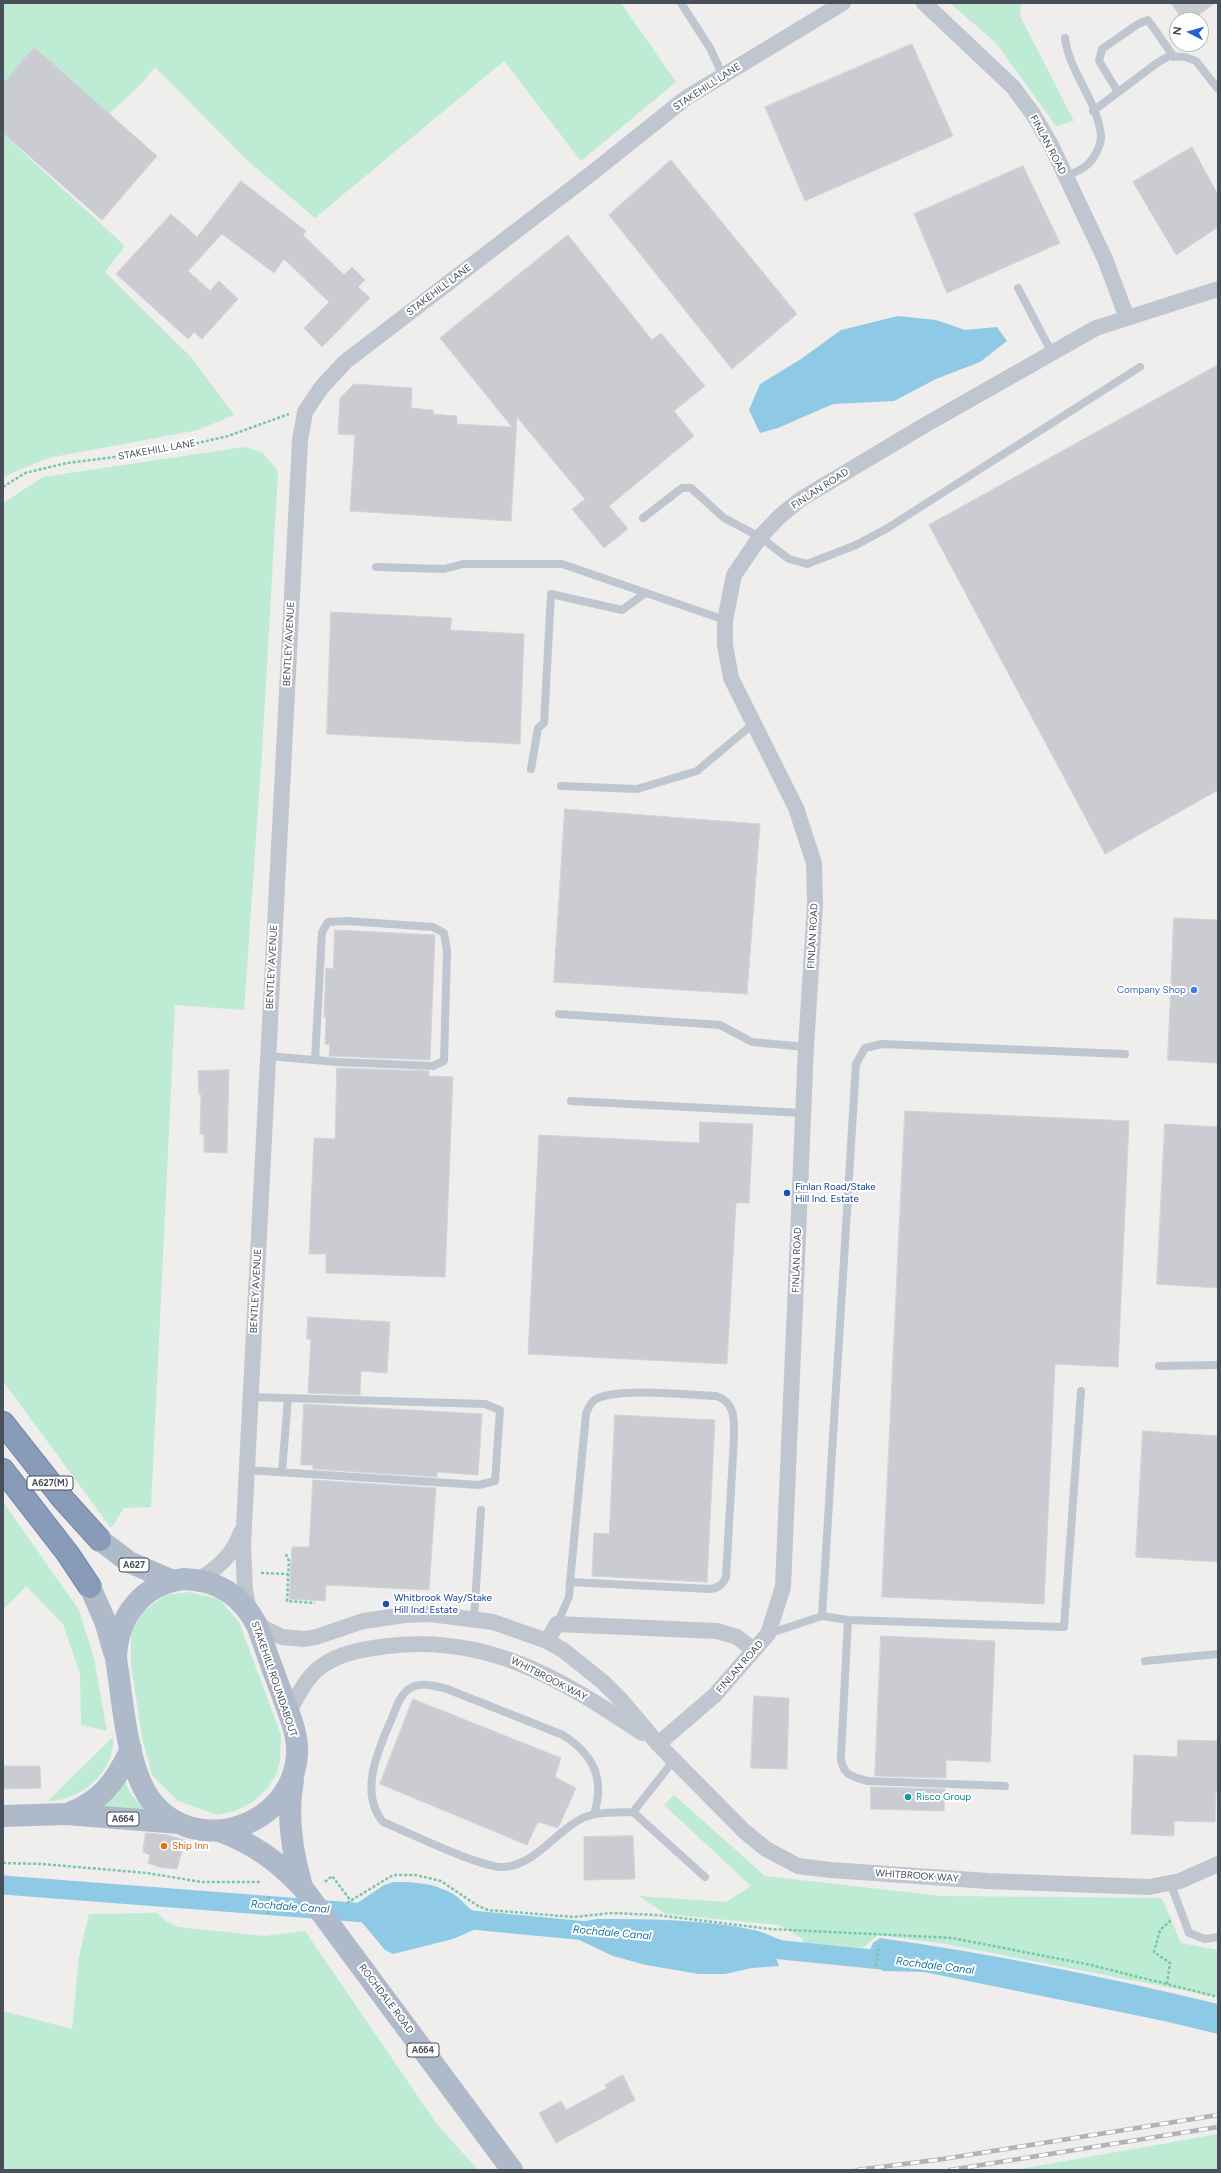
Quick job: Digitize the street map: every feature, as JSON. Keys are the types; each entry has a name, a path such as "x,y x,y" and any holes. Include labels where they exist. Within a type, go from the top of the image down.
{"highway":[{"name":"A627(M)","path":"3,1423 63,1499 100,1540"},
{"name":"A627(M)","path":"3,1470 68,1554 90,1587"}],"main road":[{"name":"A627","path":"100,1540 129,1562 173,1581"},
{"name":"STAKEHILL ROUNDABOUT","path":"198,1580 215,1584 229,1591 253,1618 295,1735 296,1763 291,1781 285,1791 269,1810 237,1828 219,1831 195,1828 179,1823 165,1814 151,1801 136,1772 116,1659 116,1644 121,1627 128,1613 148,1592 173,1581 198,1580"},
{"path":"90,1587 105,1621 116,1659"},
{"name":"A664","path":"66,1814 83,1808 99,1797 112,1783 131,1749"},
{"name":"ROCHDALE ROAD","path":"296,1763 292,1788 291,1838 302,1887"},
{"name":"A664","path":"3,1816 66,1814 179,1823"},
{"name":"ROCHDALE ROAD","path":"219,1831 242,1840 265,1852 285,1868 302,1887 512,2170"}],"street":[{"name":"STAKEHILL LANE","path":"305,412 321,388 345,362 586,178 686,98 843,3"},
{"name":"FINLAN ROAD","path":"924,3 1013,88 1033,114 1066,177 1105,259 1127,318"},
{"name":"FINLAN ROAD","path":"658,1744 715,1695 768,1634 783,1587 806,1047 815,904 814,863 796,808 752,724 731,678 725,645 726,620 734,574 760,537 780,516 801,499 925,425 1096,328 1218,289"},
{"name":"BENTLEY AVENUE","path":"244,1523 300,440 305,412"},
{"path":"198,1580 224,1561 240,1538 244,1523"},
{"path":"244,1523 243,1567 253,1618"},
{"name":"WHITBROOK WAY","path":"253,1618 282,1637 298,1639 316,1637 340,1628 383,1617 430,1614 474,1619 514,1628 547,1641 563,1650 603,1682 621,1700 658,1744 744,1831 766,1848 798,1866 831,1870 988,1881 1150,1886 1180,1881 1218,1864"},
{"path":"547,1641 557,1624 717,1631 737,1637 754,1650"},
{"name":"WHITBROOK WAY","path":"288,1713 310,1676 329,1661 370,1648 429,1644 455,1645 506,1658 530,1668 601,1706 658,1744"}],"lane":[{"path":"681,3 710,48 723,76"},
{"path":"1118,92 1099,61 1102,49 1138,24 1148,20 1174,57"},
{"path":"1065,38 1067,53 1093,111 1101,136 1097,151 1087,165 1066,177"},
{"path":"1093,111 1157,63 1170,56 1185,57 1196,61 1218,89"},
{"path":"1018,288 1052,354"},
{"path":"643,518 682,488 691,488 724,518 760,537 790,559 807,564 856,546 886,529 1140,367"},
{"path":"376,567 444,569 463,564 562,564 644,594 726,620"},
{"path":"531,769 538,728 544,723 551,594 622,610 644,594"},
{"path":"561,786 637,789 697,771 752,724"},
{"path":"268,1056 315,1060 433,1066 444,1061 448,951 444,933 433,927 347,921 328,922 322,932 315,1060"},
{"path":"559,1014 720,1025 752,1042 806,1047"},
{"path":"822,1616 856,1064 865,1048 882,1044 1125,1054"},
{"path":"571,1101 803,1113"},
{"path":"1159,1366 1218,1365"},
{"path":"768,1634 822,1616 848,1620 1064,1627 1081,1391"},
{"path":"557,1624 569,1597 570,1582 586,1414 594,1400 604,1396 628,1394 716,1396 727,1402 731,1407 733,1416 734,1438 726,1577 724,1583 718,1588 710,1589 570,1582"},
{"path":"247,1470 479,1485 495,1481 500,1410 485,1404 251,1396"},
{"path":"282,1472 288,1398"},
{"path":"474,1619 481,1510"},
{"path":"848,1620 841,1765 845,1771 854,1778 868,1781 1005,1786"},
{"path":"1145,1661 1218,1654"},
{"path":"594,1814 599,1795 599,1782 597,1774 587,1756 574,1742 563,1735 447,1689 431,1685 414,1686 408,1689 400,1698 381,1743 371,1779 373,1804 376,1814 383,1822 484,1864 503,1867 514,1865 527,1859 579,1820 594,1814 632,1812 705,1877"},
{"path":"632,1812 674,1760"},
{"path":"1170,1882 1189,1933 1205,1939 1218,1937"}],"path":[{"name":"STAKEHILL LANE","path":"3,487 25,473 67,463 163,451 228,436 284,415 305,412"},
{"path":"286,1554 289,1561 287,1602 315,1603"},
{"path":"270,1574 288,1574"},
{"path":"3,1862 147,1873 201,1882 261,1882"},
{"path":"346,1903 393,1875 416,1875 441,1881 478,1906 488,1910 574,1917 611,1913 657,1915 770,1928 952,1938 1091,1965 1218,1997"},
{"path":"325,1882 332,1876 351,1901"},
{"path":"268,1914 269,1894"},
{"path":"1160,1930 1154,1952 1170,1963 1167,1984"},
{"path":"876,1966 879,1945"}],"green space":[{"path":"3,3 621,3 676,82 581,161 504,61 315,218 249,162 155,67 141,84 109,114 34,47 3,84"},
{"path":"950,3 1021,3 1020,16 1074,121 1056,126 996,43"},
{"path":"3,134 125,246 105,272 191,357 234,415 198,430 48,458 3,477"},
{"path":"244,447 262,452 278,471 262,753 244,1010 175,1005 151,1507 124,1508 111,1528 3,1381 3,503 43,477"},
{"path":"3,1502 79,1610 94,1658 107,1731 81,1725 80,1674 63,1624 26,1586 3,1610"},
{"path":"189,1592 219,1599 239,1622 281,1735 280,1761 276,1775 267,1789 253,1802 235,1811 218,1815 178,1801 152,1775 142,1737 131,1665 131,1634 142,1612 166,1595"},
{"path":"113,1737 109,1761 94,1782 84,1790 72,1796 60,1800 48,1801"},
{"path":"124,1778 130,1793 144,1809 141,1812 99,1811"},
{"path":"674,1795 765,1876 942,1896 1162,1898 1181,1943 1218,1950 1218,1997 946,1944 878,1935 863,1948 803,1944 803,1939 779,1925 666,1914 639,1896 726,1902 751,1886 664,1805"},
{"path":"157,1913 166,1921 178,1927 264,1936 305,1931 436,2123 478,2170 3,2170 3,2011 72,2029 79,1957 89,1914"},
{"path":"1218,2134 1218,2170 1015,2170"}],"water":[{"path":"898,316 936,320 965,330 997,327 1007,341 980,362 936,379 894,401 833,404 778,428 760,433 749,410 760,384 801,359 841,330"},
{"path":"394,1882 432,1885 446,1890 480,1915 486,1916 485,1928 476,1929 453,1939 393,1954 385,1950 350,1908 384,1885"},
{"path":"597,1919 696,1922 735,1926 765,1933 797,1944 796,1957 781,1956 776,1958 779,1966 752,1968 725,1974 699,1974 646,1965 613,1956 571,1936 572,1923"},
{"path":"880,1938 965,1951 1050,1967 1218,2004 1218,2034 1164,2021 924,1972 883,1971 866,1960 873,1943"}],"building":[{"path":"1171,3 1215,3 1203,12 1177,12"},
{"path":"912,44 953,136 805,201 765,107"},
{"path":"34,47 157,156 102,220 3,133 3,84"},
{"path":"1192,147 1218,195 1218,227 1176,255 1133,182"},
{"path":"671,160 797,314 732,369 609,215"},
{"path":"1023,166 1060,243 947,293 914,214"},
{"path":"241,181 306,231 303,235 344,275 352,267 365,280 358,287 370,298 322,347 304,328 329,302 284,259 274,273 222,234 188,271 210,291 219,281 238,299 202,339 194,332 188,339 116,274 171,214 197,237"},
{"path":"568,235 652,340 661,333 705,386 674,411 694,436 609,506 628,529 604,548 572,509 585,499 517,417 511,521 350,511 355,435 338,434 340,398 354,384 412,388 411,408 433,410 433,414 457,416 457,424 512,427 440,338"},
{"path":"1218,365 1218,790 1105,854 929,525"},
{"path":"331,612 452,618 450,630 524,634 520,744 327,734"},
{"path":"565,809 760,824 747,994 554,982"},
{"name":"Company Shop","path":"1174,918 1218,920 1218,1063 1168,1060"},
{"path":"335,930 435,935 430,1060 329,1056 330,1045 325,1044 326,1017 324,1017 326,968 333,969"},
{"path":"337,1068 429,1071 429,1076 453,1077 445,1277 326,1273 326,1254 309,1254 314,1138 335,1139"},
{"path":"229,1070 227,1153 204,1152 204,1134 200,1134 201,1094 199,1094 198,1071"},
{"path":"905,1111 1129,1121 1118,1367 1055,1364 1044,1604 882,1597"},
{"path":"700,1122 753,1124 749,1203 736,1203 727,1364 528,1354 539,1135 699,1143"},
{"path":"1165,1124 1218,1127 1218,1288 1157,1284"},
{"path":"308,1317 390,1322 387,1373 361,1371 360,1395 308,1393 311,1339 307,1339"},
{"path":"304,1404 482,1414 478,1475 437,1472 437,1477 313,1469 313,1465 301,1465"},
{"path":"615,1415 715,1420 707,1582 592,1576 594,1533 609,1534"},
{"path":"1143,1431 1218,1436 1218,1562 1136,1557"},
{"path":"313,1480 436,1488 429,1590 326,1585 325,1601 289,1599 292,1547 309,1547"},
{"path":"881,1636 995,1641 990,1762 946,1760 946,1778 875,1776"},
{"path":"754,1696 789,1698 787,1769 751,1768"},
{"path":"413,1699 561,1758 555,1777 576,1788 558,1828 538,1822 527,1845 380,1784"},
{"path":"1178,1740 1218,1741 1218,1791 1216,1791 1215,1822 1174,1821 1174,1836 1131,1834 1134,1755 1177,1757"},
{"path":"3,1766 40,1766 41,1788 3,1789"},
{"name":"Risco Group","path":"871,1787 945,1789 944,1811 871,1809"},
{"name":"Ship Inn","path":"146,1833 168,1835 185,1840 177,1869 159,1867 148,1863 150,1855 143,1852"},
{"path":"633,1836 635,1879 584,1880 584,1837"},
{"path":"623,2075 635,2100 556,2143 539,2113 561,2101 566,2110 607,2088 605,2085"}],"waterway":[{"name":"Rochdale Canal","path":"3,1885 379,1914"},
{"name":"Rochdale Canal","path":"461,1919 598,1932"},
{"name":"Rochdale Canal","path":"772,1949 892,1961"}],"railway":[{"path":"857,2170 943,2159 1218,2115"},
{"path":"950,2170 1218,2127"}],"place":[{"name":"Company Shop","path":"1194,990"},
{"name":"Finlan Road/Stake Hill Ind. Estate","path":"787,1193"},
{"name":"Whitbrook Way/Stake Hill Ind. Estate","path":"386,1604"},
{"name":"Risco Group","path":"908,1797"},
{"name":"Ship Inn","path":"164,1846"}]}
